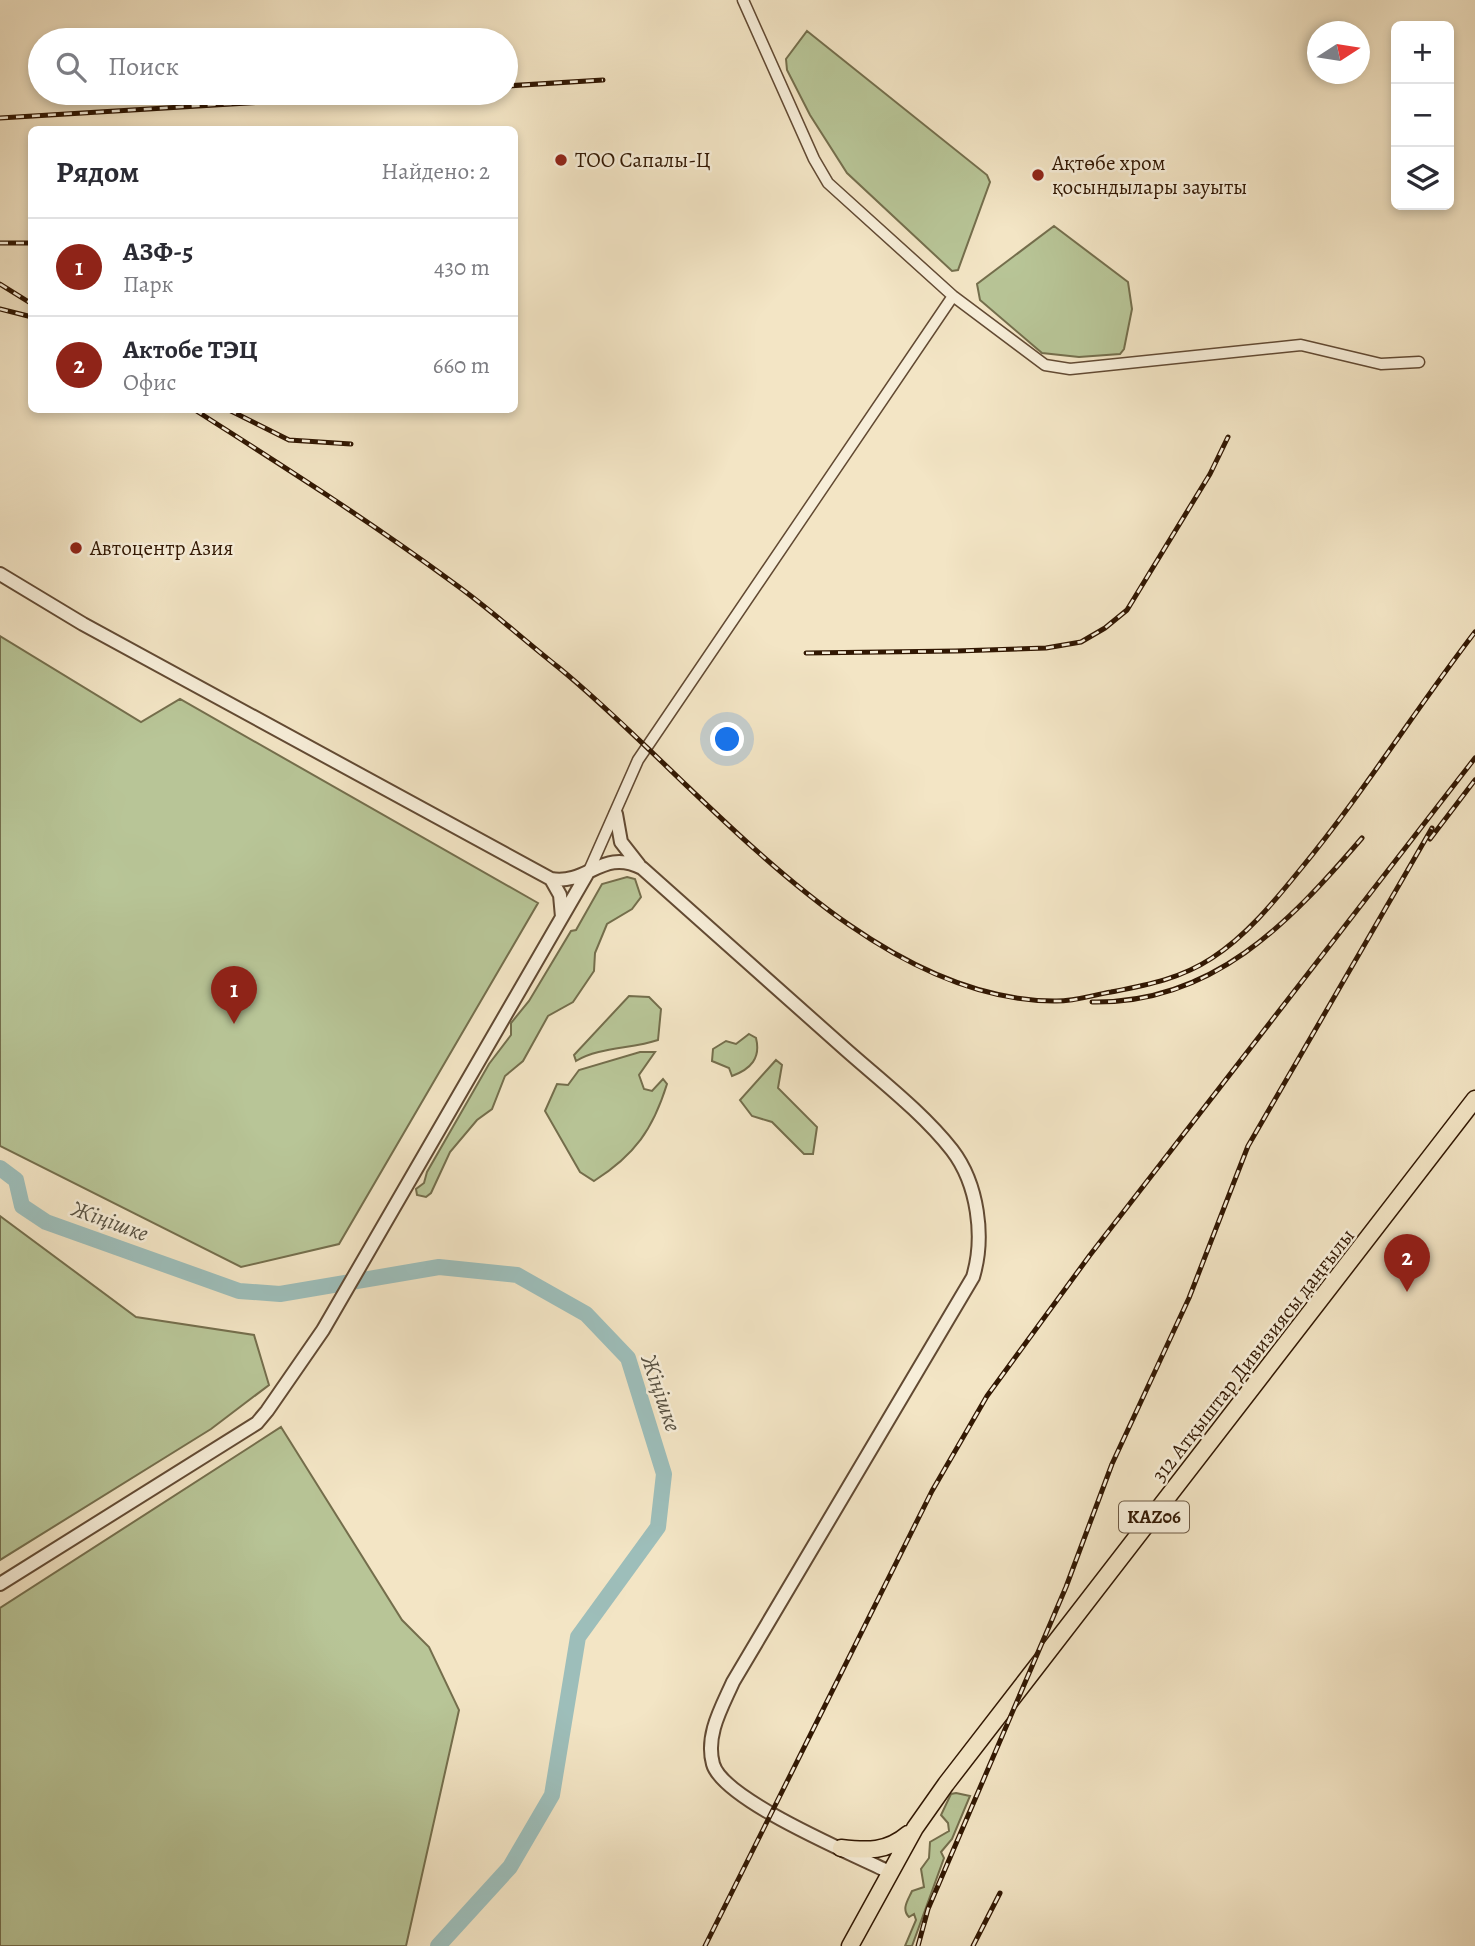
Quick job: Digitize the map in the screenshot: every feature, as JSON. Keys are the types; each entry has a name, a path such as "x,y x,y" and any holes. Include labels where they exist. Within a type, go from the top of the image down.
{"highway":[{"name":"312 Атқыштар Дивизиясы даңғылы","path":"850,1946 915,1828 1475,1099"},
{"path":"841,1848 875,1850 890,1846 915,1828"}],"street":[{"path":"743,0 809,148 828,183 953,296 1045,365 1058,369 1301,345 1381,364 1419,362"},
{"path":"0,1584 257,1423 290,1381 404,1194 588,873 638,760 953,296"},
{"path":"0,574 83,625 551,879 569,880 604,863 618,860 642,868"},
{"path":"616,814 621,842 642,868 901,1099 953,1151 974,1201 979,1255 973,1277 733,1682 712,1732 713,1766 720,1777 771,1814 889,1872"},
{"path":"551,879 560,895 562,917"}],"green space":[{"path":"807,31 987,175 990,182 958,270 952,271 847,173 810,115 787,70 786,59"},
{"path":"1054,226 1128,282 1132,309 1124,349 1120,354 1079,357 1042,353 980,300 977,284"},
{"path":"0,636 141,722 180,699 538,903 339,1244 241,1267 0,1146"},
{"path":"627,877 635,879 641,897 632,909 607,924 595,953 594,971 573,1002 548,1016 523,1061 505,1076 492,1109 477,1120 450,1152 431,1193 426,1197 417,1195 416,1189 424,1183 427,1172 489,1064 511,1035 511,1023 529,1001 571,931 576,930 602,884"},
{"path":"629,996 649,997 661,1009 658,1040 595,1053 576,1061 574,1055"},
{"path":"749,1034 756,1038 757,1051 753,1062 744,1070 732,1076 729,1068 712,1061 713,1049 726,1041 736,1044"},
{"path":"640,1052 655,1052 639,1075 644,1089 652,1091 663,1079 667,1084 662,1100 641,1140 621,1161 594,1181 580,1172 545,1111 557,1084 568,1085 579,1070"},
{"path":"776,1060 782,1065 778,1088 817,1127 813,1154 804,1154 772,1122 752,1116 740,1100"},
{"path":"0,1216 136,1317 254,1335 269,1385 211,1429 0,1560"},
{"path":"281,1427 402,1620 429,1647 459,1710 406,1946 0,1946 0,1608"},
{"path":"951,1794 970,1796 952,1839 941,1852 944,1858 912,1946 905,1946 916,1920 914,1914 909,1917 907,1914 906,1904 912,1891 924,1887 921,1869 929,1858 930,1842 949,1831 948,1823 941,1815"}],"waterway":[{"name":"Жіңішке","path":"0,1168 16,1180 22,1206 46,1222 239,1291 280,1294 439,1267 517,1275 586,1314 628,1358 664,1474 658,1527 578,1637 552,1795 510,1867 438,1946"}],"railway":[{"path":"518,85 603,80"},
{"path":"0,118 213,105"},
{"path":"0,243 28,243"},
{"path":"0,284 28,302"},
{"path":"0,309 28,316"},
{"path":"200,413 359,516 481,604 611,714 786,876 849,925 915,964 983,991 1054,1001 1075,999 1163,980 1212,958 1248,929 1269,907 1322,842 1475,632"},
{"path":"235,413 289,440 351,444"},
{"path":"806,653 1046,648 1081,642 1105,628 1127,610 1210,474 1228,437"},
{"path":"705,1946 932,1491 987,1396 1090,1255 1475,758"},
{"path":"1430,839 1475,780"},
{"path":"918,1946 928,1909 1066,1587 1112,1464 1189,1298 1248,1146 1432,828"},
{"path":"1092,1002 1135,999 1175,989 1211,973 1245,953 1306,900 1362,838"},
{"path":"973,1946 1000,1893"}],"place":[{"name":"ТОО Сапалы-Ц","path":"561,160"},
{"name":"Ақтөбе хром қосындылары зауыты","path":"1038,175"},
{"name":"Автоцентр Азия","path":"76,548"},
{"name":"АЗФ-5","path":"234,1024"},
{"name":"Актобе ТЭЦ","path":"1407,1292"}]}
